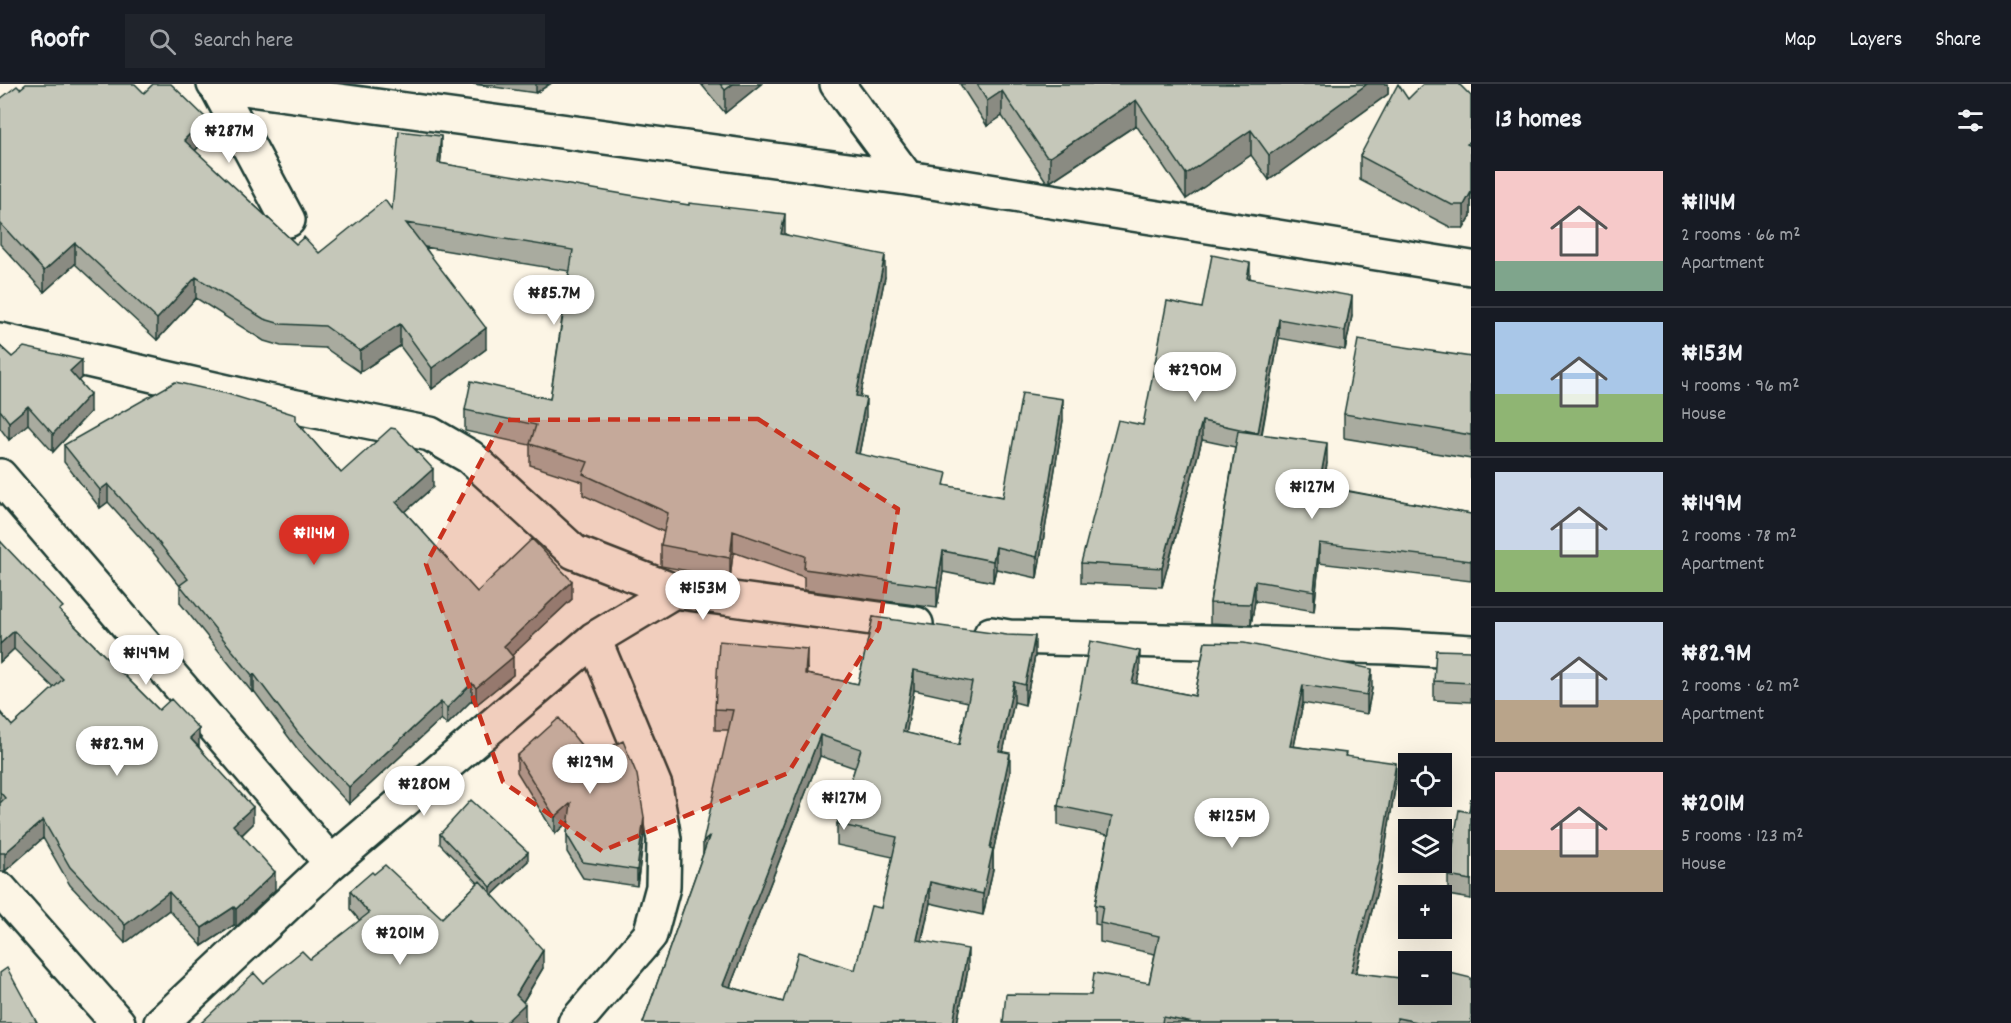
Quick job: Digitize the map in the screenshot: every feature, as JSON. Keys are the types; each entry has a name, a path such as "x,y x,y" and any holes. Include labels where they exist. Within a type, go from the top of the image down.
{"street":[{"path":"215,84 907,178 1471,268"},
{"path":"215,84 288,220"},
{"path":"837,84 907,178"},
{"path":"0,340 430,434 470,457 574,552 674,591 1008,636 1391,647 1471,652"},
{"path":"0,476 331,863"},
{"path":"161,1023 331,863 594,639 674,591"},
{"path":"575,1023 650,935 663,887 664,839 655,786 594,639"},
{"path":"0,889 117,1023"}],"highlighted area":[{"path":"758,419 898,509 879,628 788,773 602,851 503,782 426,564 503,420"}],"building":[{"path":"26,84 135,84 144,93 153,84 171,84 206,118 184,140 296,244 304,237 319,253 385,200 392,210 399,131 441,136 438,163 689,205 689,203 785,214 781,234 885,255 856,396 866,398 855,453 947,473 944,485 1003,497 1022,393 1063,399 1037,557 996,547 993,561 943,551 937,587 804,569 805,556 733,531 730,558 661,545 668,513 583,474 588,462 530,444 536,425 465,410 471,381 550,399 573,250 406,223 486,328 432,368 400,324 360,351 325,326 281,324 264,319 196,277 157,319 75,243 44,271 0,223 0,99 17,86 20,89"},
{"path":"720,84 733,84 725,90"},
{"path":"977,84 1367,84 1269,155 1251,130 1186,174 1136,100 1050,157 1046,156 1002,91 987,101"},
{"path":"1398,84 1408,99 1423,84 1459,84 1471,96 1471,140 1467,144 1471,146 1471,192 1464,205 1452,205 1360,156"},
{"path":"1212,255 1250,263 1247,278 1352,296 1345,331 1279,319 1258,433 1202,421 1162,568 1081,563 1118,420 1143,425 1167,301 1202,308"},
{"path":"1358,340 1471,357 1471,435 1344,414"},
{"path":"0,346 12,357 24,347 82,360 70,371 90,394 53,434 28,406 9,422 0,410"},
{"path":"175,382 228,394 296,415 296,421 341,473 391,428 396,429 433,469 396,502 477,592 532,539 572,581 504,646 513,657 476,688 472,683 447,708 441,702 349,787 299,734 254,674 252,675 180,585 188,579 152,534 108,484 100,490 64,445"},
{"path":"1238,431 1327,443 1319,486 1471,514 1471,561 1319,543 1314,591 1255,581 1251,604 1210,603"},
{"path":"0,541 63,607 59,610 159,710 171,699 199,729 190,738 253,807 233,825 275,872 236,909 234,907 202,928 169,892 125,925 70,867 43,820 5,853 0,853 0,803 5,798 0,792 0,712 12,726 63,679 14,631 0,644"},
{"path":"873,617 1007,635 1035,636 1025,685 1014,682 999,751 1010,753 983,894 930,882 917,940 968,949 953,1023 643,1023 709,837 703,842 733,710 715,709 719,641 807,649 805,674 858,684","holes":["914,670 972,682 959,745 903,732","820,735 861,749 837,824 897,837 881,908 871,906 855,970 798,952 783,1002 723,985"]},
{"path":"1090,641 1140,651 1132,683 1195,696 1205,642 1244,643 1372,669 1367,695 1303,685 1290,746 1346,753 1345,756 1396,763 1380,860 1351,972 1398,978 1398,1005 1452,1005 1452,973 1471,978 1471,1023 1423,1023 1397,1018 1397,1023 1193,1023 1163,1017 1162,1023 1003,1023 1006,994 1091,995 1094,973 1149,983 1159,936 1100,923 1103,906 1095,905 1112,817 1058,806"},
{"path":"1436,650 1471,651 1471,683 1434,681"},
{"path":"559,718 590,756 623,741 637,775 644,817 637,870 583,862 567,835 571,803 555,817 517,756"},
{"path":"1471,798 1471,880 1448,876 1448,873 1452,873 1452,852 1459,810 1469,812"},
{"path":"471,800 528,852 491,887 440,834"},
{"path":"385,865 442,918 480,881 543,950 516,995 525,1004 505,1023 475,1023 473,1021 470,1023 201,1023 254,973 263,983 302,951 310,959 369,913 350,891 372,872 374,874"},
{"path":"7,968 37,1023 0,1023 0,973"}]}
